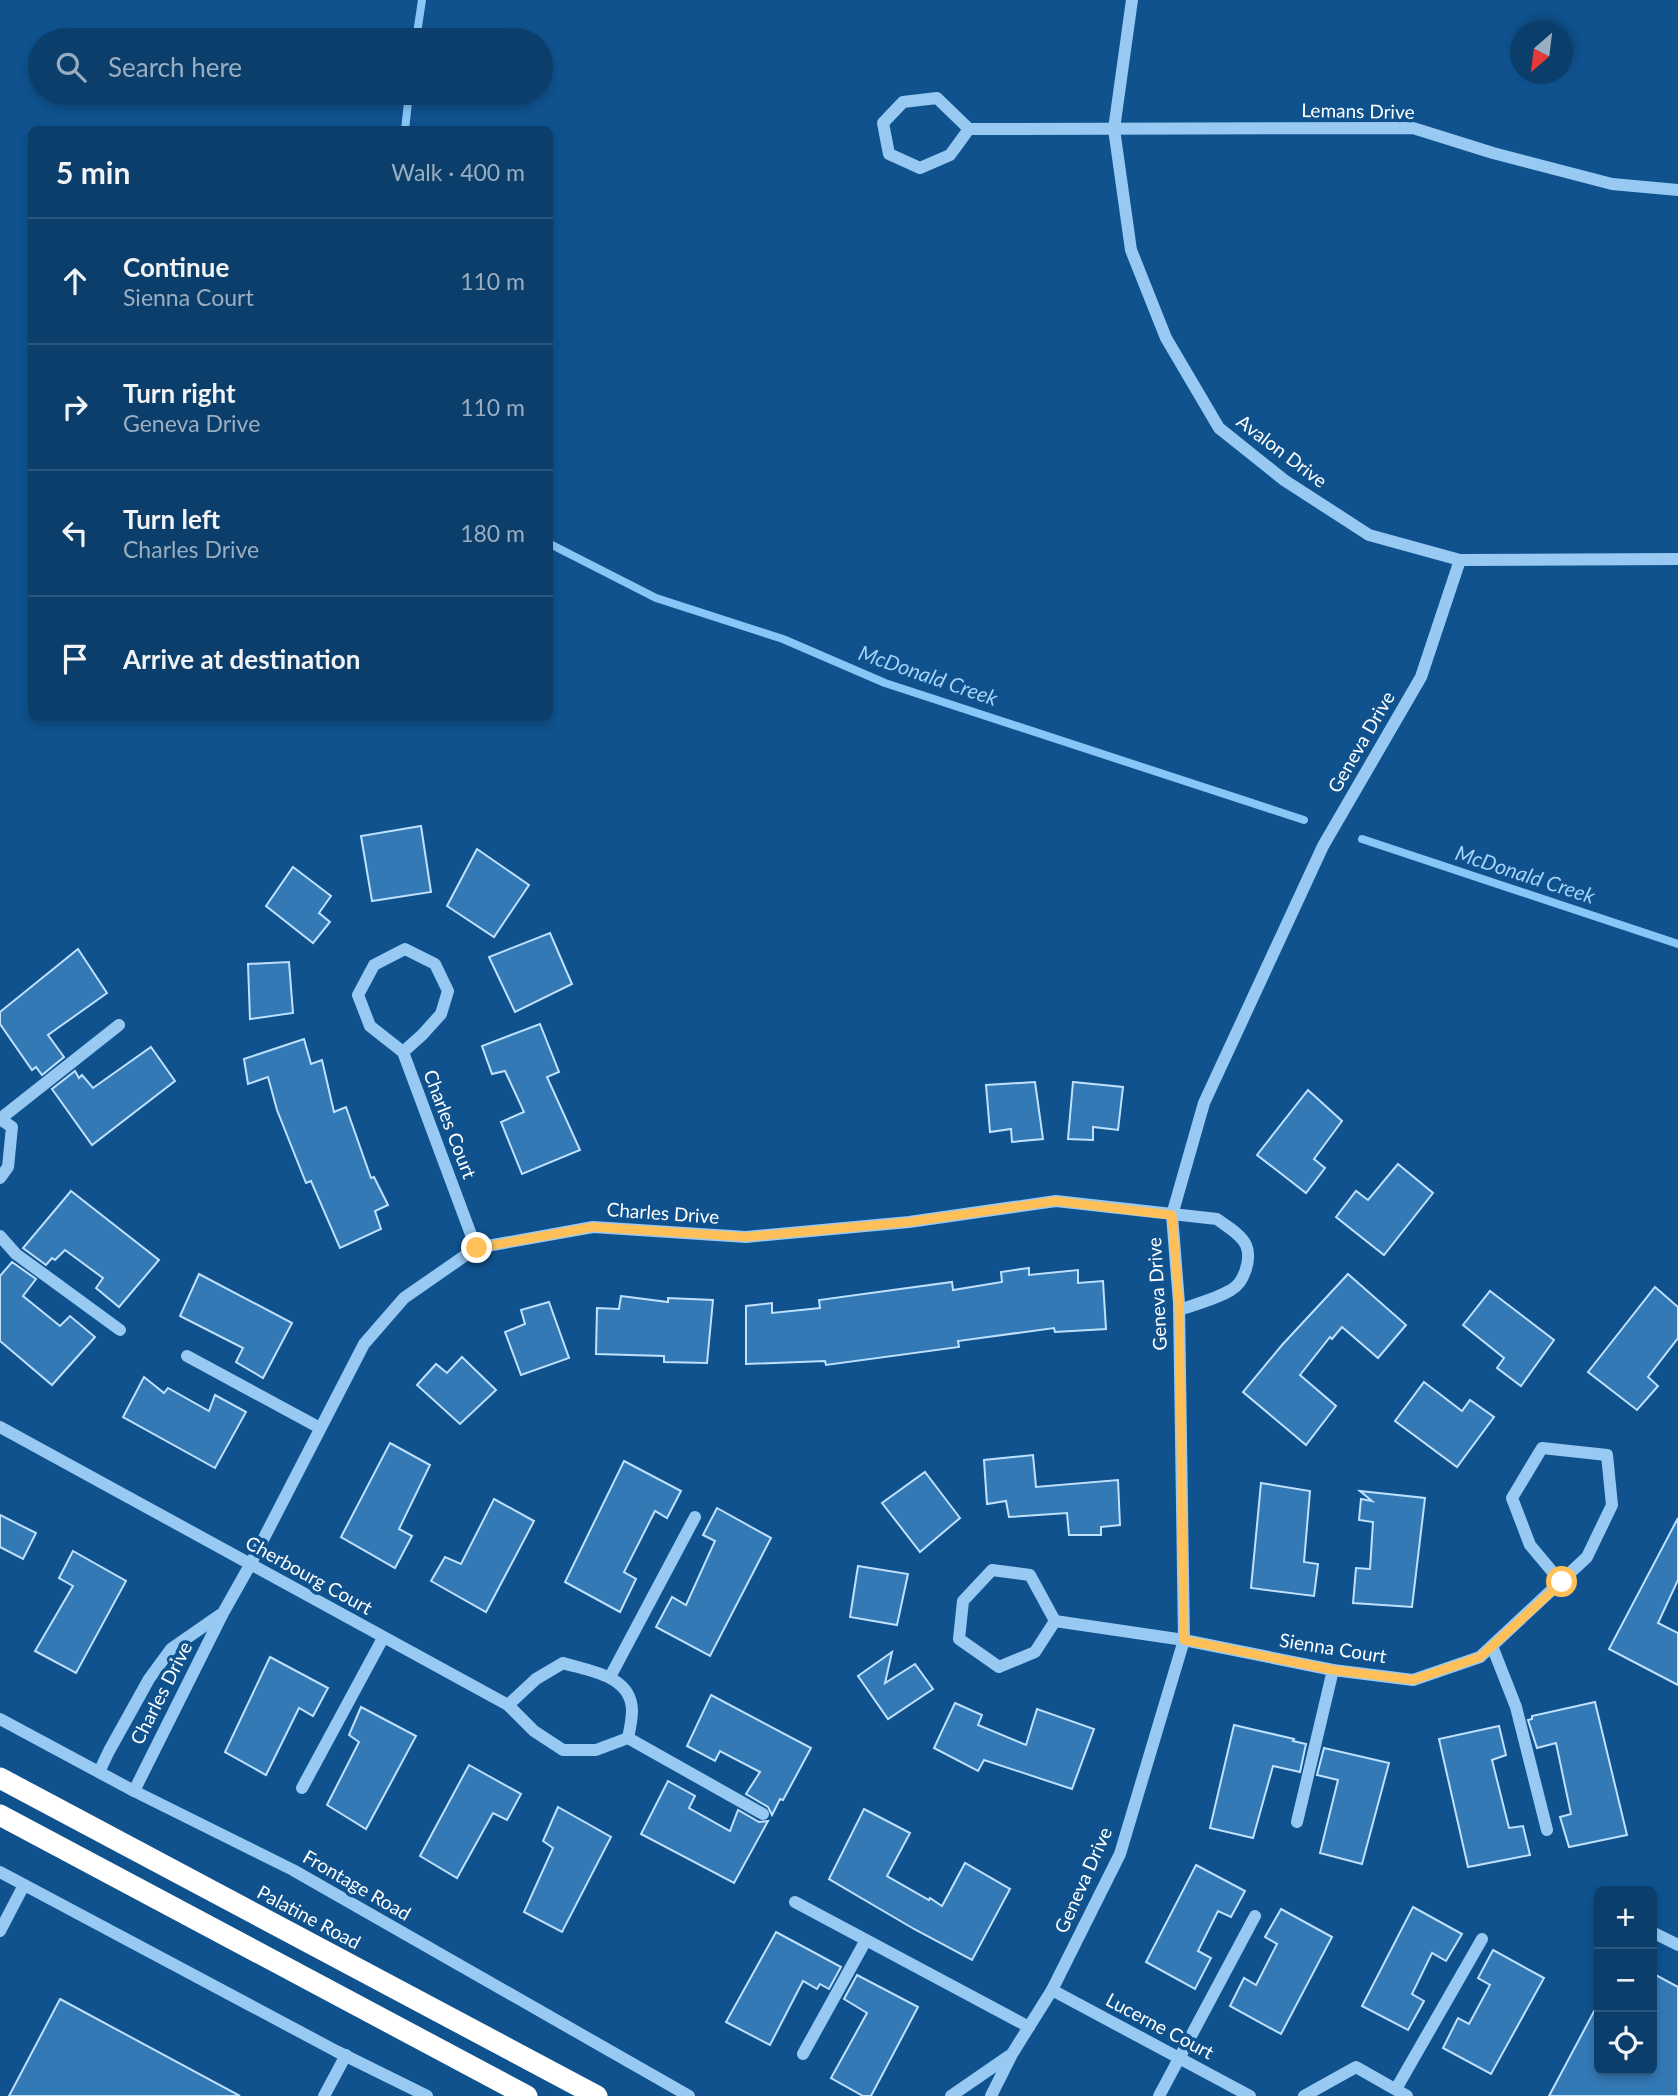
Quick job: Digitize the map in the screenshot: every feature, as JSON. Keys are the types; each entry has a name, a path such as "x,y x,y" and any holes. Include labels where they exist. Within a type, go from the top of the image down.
{"highway":[{"name":"Palatine Road","path":"0,1778 597,2096"},
{"path":"0,1815 527,2096"}],"street":[{"name":"Avalon Drive","path":"1132,0 1114,129 1131,250 1166,338 1219,428 1284,480 1369,535 1460,560 1678,559"},
{"path":"937,98 968,129 950,155 920,168 889,154 883,123 903,102 937,98"},
{"name":"Lemans Drive","path":"968,129 1413,128 1493,153 1612,184 1678,190"},
{"name":"Geneva Drive","path":"991,2096 1012,2054 1052,1990 1119,1854 1184,1640 1179,1310 1172,1215 1205,1103 1323,846 1420,677 1460,560"},
{"name":"Charles Court","path":"403,1052 441,1014 448,991 435,964 405,949 373,965 358,995 370,1026 403,1052 477,1248"},
{"path":"0,1178 8,1167 12,1128 0,1119 119,1025"},
{"name":"Charles Drive","path":"134,1791 223,1613 364,1344 404,1298 477,1248 593,1227 746,1237 909,1222 1056,1201 1217,1219 1246,1245 1247,1262 1243,1276 1234,1290 1179,1310"},
{"path":"0,1236 16,1254 120,1330"},
{"path":"187,1356 320,1428"},
{"name":"Cherbourg Court","path":"0,1427 508,1705 534,1731 563,1750 596,1750 628,1738"},
{"name":"Sienna Court","path":"1055,1621 1184,1640 1333,1670 1413,1680 1480,1657 1562,1582 1587,1557 1612,1505 1607,1455 1542,1448 1512,1498 1531,1545 1562,1582"},
{"path":"610,1677 695,1517"},
{"path":"992,1570 1030,1575 1055,1621 1035,1652 999,1667 959,1639 962,1601 992,1570"},
{"name":"Charles Drive","path":"99,1772 149,1679 171,1649 223,1613"},
{"path":"302,1788 383,1638"},
{"path":"1492,1646 1516,1707 1547,1830"},
{"path":"508,1705 536,1679 562,1663 610,1677 623,1686 632,1707 628,1738 763,1814"},
{"path":"1297,1822 1333,1670"},
{"name":"Frontage Road","path":"0,1719 134,1791 293,1870 689,2096"},
{"path":"0,1872 427,2096"},
{"path":"0,1931 24,1885"},
{"path":"795,1902 1029,2027"},
{"path":"1159,2096 1255,1916"},
{"path":"1657,1934 1678,1945"},
{"path":"1304,2096 1356,2067 1402,2093 1482,1939"},
{"path":"803,2054 866,1940"},
{"name":"Lucerne Court","path":"1052,1990 1250,2096"},
{"name":"Geneva Drive","path":"951,2096 1012,2054"},
{"path":"324,2096 346,2055"}],"building":[{"path":"421,826 431,892 372,901 361,836"},
{"path":"477,849 529,885 494,937 447,906"},
{"path":"293,867 331,896 319,913 330,922 313,943 266,906"},
{"path":"550,933 572,984 515,1012 489,957"},
{"path":"78,949 107,993 48,1035 64,1057 42,1075 36,1067 32,1070 0,1024 0,1012"},
{"path":"289,962 293,1013 250,1019 248,964"},
{"path":"540,1024 559,1072 547,1077 580,1150 522,1174 501,1122 524,1112 505,1071 492,1074 482,1046"},
{"path":"304,1039 311,1064 322,1060 334,1112 346,1107 371,1178 374,1177 388,1205 375,1211 381,1229 340,1248 311,1181 306,1183 277,1110 268,1077 248,1084 244,1059"},
{"path":"151,1047 175,1081 92,1145 52,1089 75,1071 79,1078 82,1075 93,1088"},
{"path":"1035,1082 1043,1139 1012,1142 1011,1129 990,1132 986,1085"},
{"path":"1073,1082 1123,1087 1118,1130 1093,1127 1093,1140 1068,1139"},
{"path":"1308,1090 1342,1121 1314,1159 1325,1168 1306,1193 1257,1155"},
{"path":"1398,1164 1433,1193 1384,1255 1336,1217 1356,1191 1368,1200"},
{"path":"71,1191 159,1260 119,1307 96,1288 103,1278 65,1250 46,1265 23,1248"},
{"path":"12,1262 36,1279 23,1296 60,1326 70,1316 95,1337 52,1385 0,1341 0,1276"},
{"path":"1029,1268 1029,1275 1078,1270 1078,1283 1103,1281 1106,1329 1055,1332 1054,1328 958,1341 959,1347 826,1365 825,1361 746,1364 746,1306 772,1303 772,1313 820,1308 819,1300 952,1282 953,1290 1002,1282 1001,1272"},
{"path":"199,1274 292,1323 263,1378 236,1362 243,1348 180,1316"},
{"path":"1348,1274 1406,1325 1378,1358 1342,1327 1332,1339 1330,1337 1300,1375 1336,1406 1306,1445 1243,1392 1282,1345"},
{"path":"1655,1287 1678,1307 1678,1338 1648,1377 1658,1386 1637,1410 1588,1372"},
{"path":"1490,1291 1554,1340 1521,1386 1497,1368 1504,1358 1463,1325"},
{"path":"621,1296 668,1302 668,1298 713,1300 707,1363 664,1362 664,1356 596,1354 597,1308 619,1309"},
{"path":"549,1302 569,1358 521,1375 505,1332 525,1324 521,1310"},
{"path":"462,1357 496,1390 460,1424 417,1385 436,1364 447,1373"},
{"path":"144,1377 164,1393 168,1388 209,1411 215,1395 246,1412 215,1468 123,1417"},
{"path":"1424,1382 1462,1411 1470,1400 1494,1417 1457,1467 1395,1421"},
{"path":"390,1443 430,1465 399,1529 412,1536 395,1568 341,1537"},
{"path":"1033,1455 1036,1487 1118,1480 1120,1525 1101,1527 1101,1535 1069,1535 1067,1513 1009,1517 1006,1501 987,1504 984,1460"},
{"path":"624,1461 681,1491 667,1518 655,1511 624,1572 636,1579 620,1612 565,1582"},
{"path":"925,1472 960,1518 920,1552 882,1503"},
{"path":"1261,1483 1310,1491 1304,1562 1318,1564 1314,1596 1251,1588"},
{"path":"1360,1491 1425,1498 1412,1607 1353,1603 1356,1568 1370,1569 1373,1522 1359,1520 1361,1499 1372,1501"},
{"path":"494,1499 534,1521 486,1612 431,1581 445,1557 461,1564"},
{"path":"717,1508 771,1538 710,1656 656,1627 672,1597 686,1605 715,1541 703,1535"},
{"path":"0,1515 36,1533 23,1559 0,1547"},
{"path":"1678,1518 1678,1580 1658,1623 1678,1633 1678,1685 1609,1649"},
{"path":"73,1551 126,1581 76,1673 35,1651 73,1586 59,1578"},
{"path":"858,1566 908,1574 897,1625 850,1617"},
{"path":"892,1652 885,1683 915,1664 933,1689 888,1719 858,1676"},
{"path":"270,1657 328,1688 313,1716 299,1708 266,1775 225,1752"},
{"path":"711,1695 811,1748 772,1815 768,1807 746,1794 760,1772 720,1751 715,1761 687,1746"},
{"path":"1595,1702 1627,1835 1569,1847 1560,1817 1571,1814 1556,1743 1537,1748 1528,1720 1532,1719 1532,1716"},
{"path":"955,1703 982,1715 978,1725 1026,1745 1037,1709 1094,1729 1072,1789 984,1760 978,1771 934,1748"},
{"path":"361,1707 416,1736 366,1829 327,1805 359,1742 349,1735"},
{"path":"1234,1725 1306,1744 1300,1772 1273,1766 1253,1838 1210,1828"},
{"path":"1499,1726 1506,1755 1492,1760 1509,1828 1523,1826 1530,1855 1468,1867 1439,1739"},
{"path":"1324,1748 1389,1763 1362,1864 1320,1853 1338,1780 1317,1775"},
{"path":"469,1765 521,1794 507,1820 493,1813 457,1878 420,1856"},
{"path":"668,1781 695,1796 689,1808 730,1831 738,1810 759,1822 768,1821 734,1883 641,1834"},
{"path":"558,1807 611,1837 562,1932 524,1912 553,1848 543,1841"},
{"path":"864,1809 910,1833 887,1876 929,1900 930,1898 942,1906 965,1863 1010,1889 972,1960 829,1879"},
{"path":"1196,1865 1245,1891 1231,1917 1218,1911 1198,1951 1211,1958 1195,1989 1146,1962"},
{"path":"1413,1907 1462,1934 1446,1961 1432,1953 1412,1994 1424,2001 1408,2030 1362,2006"},
{"path":"1281,1909 1332,1937 1281,2034 1230,2006 1244,1978 1256,1985 1277,1944 1265,1937"},
{"path":"776,1932 841,1967 829,1989 820,1984 817,1989 803,1981 770,2045 726,2022"},
{"path":"1493,1950 1544,1978 1491,2074 1443,2048 1458,2018 1469,2024 1490,1985 1478,1978"},
{"path":"857,1975 918,2007 871,2096 863,2096 831,2078 867,2013 844,1999"},
{"path":"1657,1976 1678,1987 1678,2096 1549,2096 1594,2011 1594,2075 1657,2075"},
{"path":"60,1999 240,2096 9,2096"}],"waterway":[{"name":"McDonald Creek","path":"418,28 422,0"},
{"name":"McDonald Creek","path":"405,126 408,105"},
{"name":"McDonald Creek","path":"553,546 656,598 783,639 885,683 1304,820"},
{"name":"McDonald Creek","path":"1362,839 1678,944"}],"route":[{"path":"477,1248 593,1227 746,1237 909,1222 1056,1201 1172,1215 1179,1303 1184,1640 1333,1670 1413,1680 1480,1657 1562,1582"}]}
